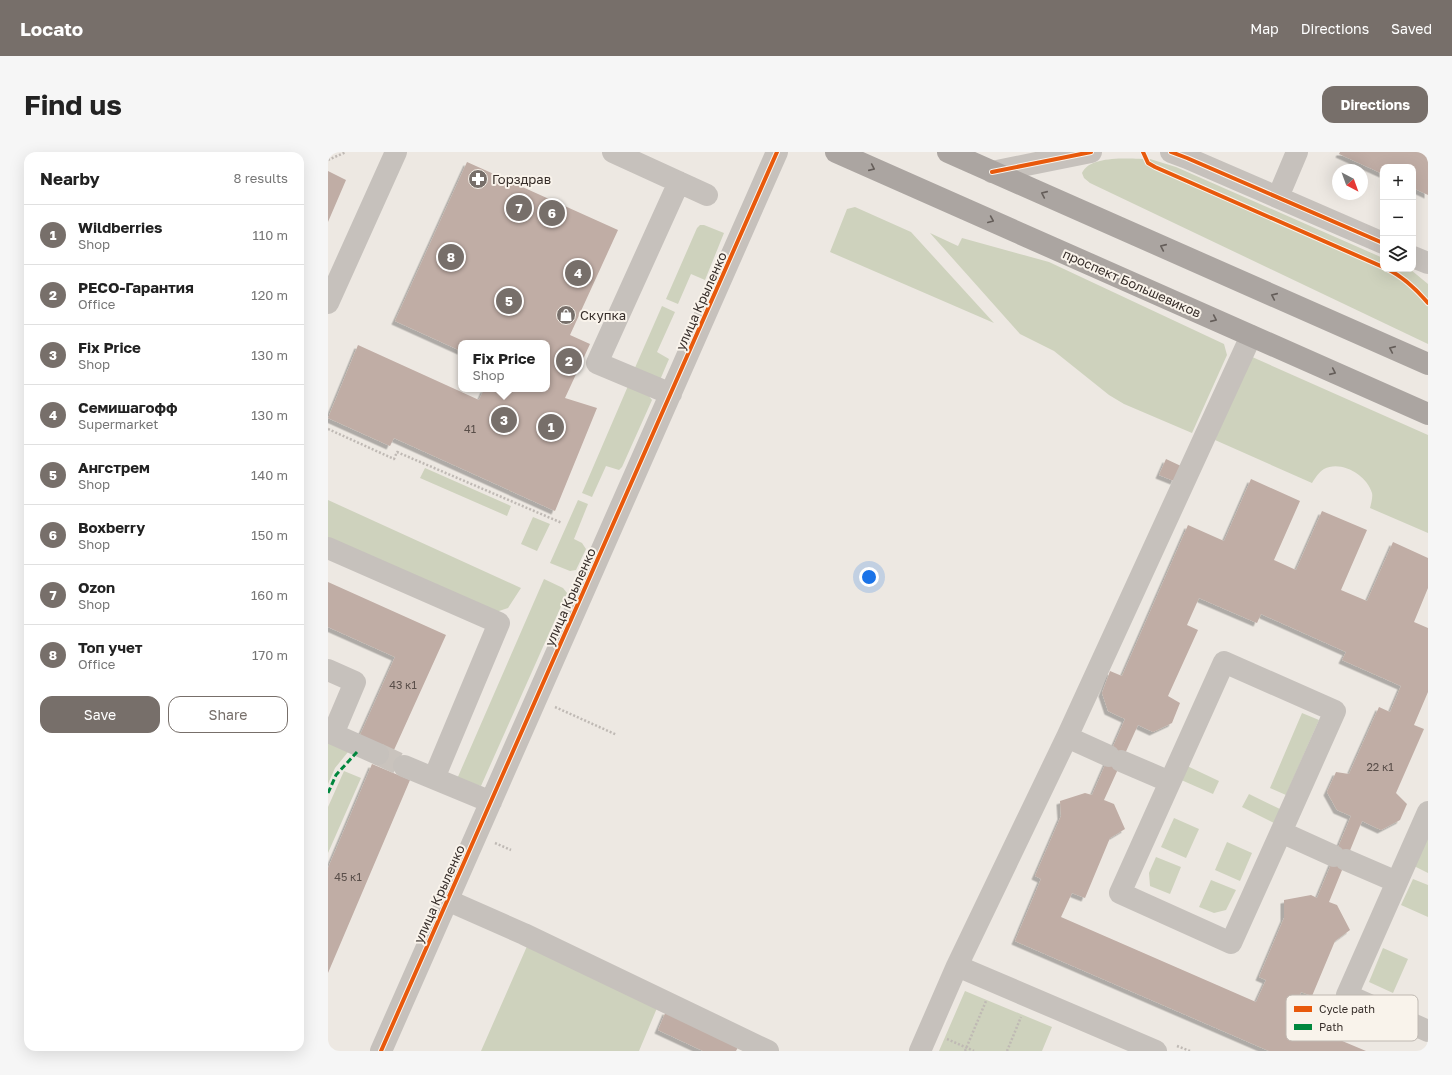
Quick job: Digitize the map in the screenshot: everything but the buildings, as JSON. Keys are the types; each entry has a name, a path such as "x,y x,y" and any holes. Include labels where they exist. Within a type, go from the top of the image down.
{"main road":[{"name":"проспект Большевиков","path":"836,152 1428,414"},
{"path":"948,152 1428,364"}],"street":[{"path":"328,303 396,152"},
{"path":"613,152 707,195"},
{"name":"улица Крыленко","path":"381,1051 777,152"},
{"path":"992,172 1091,152"},
{"path":"1171,152 1278,196 1380,242"},
{"path":"1278,196 1297,152"},
{"path":"671,394 597,363 679,182"},
{"path":"920,1051 957,966 1066,737 1251,336"},
{"path":"328,548 499,623 434,778"},
{"path":"1224,662 1335,711 1232,943 1120,893 1170,782 1224,662"},
{"path":"328,670 355,682 333,734 378,754"},
{"path":"1066,737 1170,782"},
{"path":"404,766 491,802"},
{"path":"1347,995 1428,812"},
{"path":"1281,832 1397,882"},
{"path":"447,900 524,934 768,1051"},
{"path":"957,966 1126,1045 1166,1048"},
{"path":"1418,1027 1428,1031"}],"path":[{"path":"328,160 346,152"},
{"path":"328,429 394,459 397,452 562,523"},
{"path":"536,699 617,735"},
{"path":"965,1051 994,982"},
{"path":"1166,1048 1190,1051"}],"green space":[{"path":"1123,158 1150,159 1176,167 1380,257 1380,272 1413,272 1428,284 1428,344 1090,183 1084,178 1082,173 1087,167 1094,163 1103,160"},
{"path":"855,207 911,232 994,323 830,252 847,209"},
{"path":"700,225 704,225 724,233 705,280 691,274 678,304 666,299 697,228"},
{"path":"930,233 958,246 962,238 1049,262 1224,344 1227,355 1192,433 1124,404 1109,395 1054,351 1020,334"},
{"path":"662,306 675,312 657,352 669,359 660,380 634,370"},
{"path":"1250,356 1428,435 1428,533 1370,508 1372,493 1369,486 1365,480 1352,471 1338,466 1324,469 1312,483 1215,440"},
{"path":"628,386 648,395 652,400 622,467 619,470 606,466 592,497 582,493"},
{"path":"425,468 511,506 507,516 420,478"},
{"path":"328,500 521,588 508,608 496,612 328,539"},
{"path":"578,500 588,504 574,539 582,543 586,549 576,570 570,571 550,563"},
{"path":"533,517 550,524 537,551 521,544"},
{"path":"544,579 563,588 567,593 481,786 457,779"},
{"path":"1302,713 1319,720 1286,795 1270,788"},
{"path":"328,734 348,752 335,768 328,784"},
{"path":"1185,765 1219,781 1213,794 1179,779"},
{"path":"344,771 361,778 328,853 328,807"},
{"path":"1249,794 1280,809 1274,823 1242,807"},
{"path":"1174,818 1199,829 1186,858 1161,847"},
{"path":"1428,832 1428,873 1412,865"},
{"path":"1227,842 1252,853 1240,881 1215,870"},
{"path":"1156,857 1181,867 1170,894 1150,886 1149,873"},
{"path":"1413,879 1428,885 1428,917 1401,905"},
{"path":"1211,880 1236,890 1226,910 1214,913 1199,907"},
{"path":"528,944 657,1008 639,1051 481,1051"},
{"path":"1383,948 1408,959 1393,993 1369,982"},
{"path":"965,991 1052,1027 1042,1051 939,1051"}],"tunnel":[{"path":"378,754 404,766"}],"marked path":[{"path":"328,793 336,775 357,752"}],"cycle path":[{"path":"381,1051 777,152"},
{"path":"992,172 1091,152"},
{"path":"1143,152 1148,163 1155,167 1380,266"},
{"path":"1171,152 1380,242"},
{"path":"1392,272 1409,284 1428,303"}],"place":[{"name":"Горздрав","path":"478,179"},
{"name":"Ozon","path":"519,208"},
{"name":"Boxberry","path":"552,213"},
{"name":"Топ учет","path":"451,257"},
{"name":"Семишагофф","path":"578,273"},
{"name":"Ангстрем","path":"509,301"},
{"name":"Скупка","path":"566,315"},
{"name":"РЕСО-Гарантия","path":"569,361"},
{"name":"Fix Price","path":"504,420"},
{"name":"Wildberries","path":"551,427"}]}
